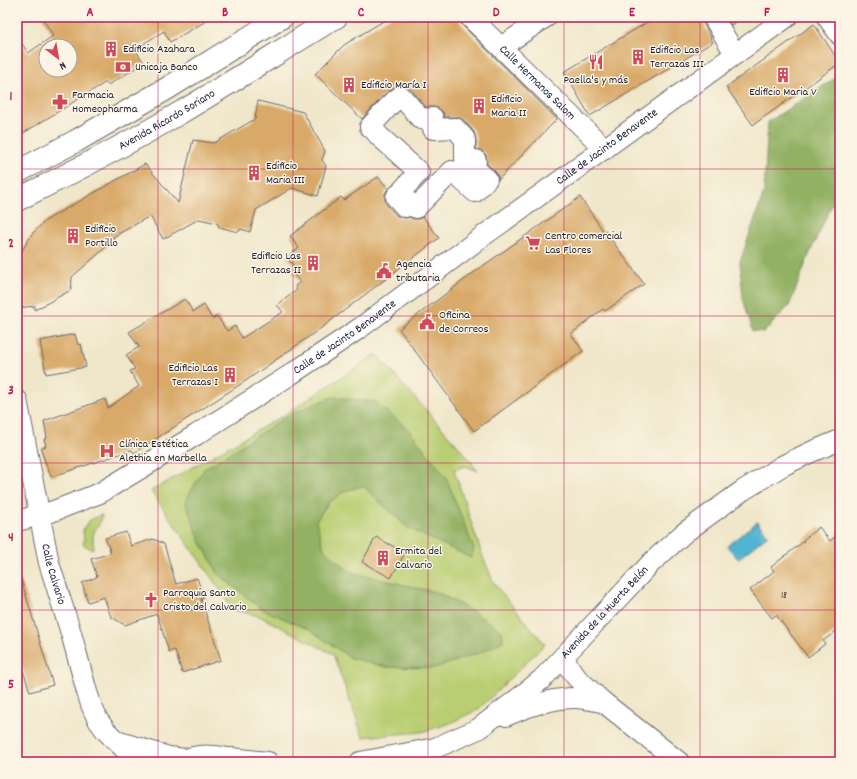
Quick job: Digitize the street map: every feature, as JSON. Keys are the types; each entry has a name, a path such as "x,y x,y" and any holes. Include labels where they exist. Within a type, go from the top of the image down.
{"main road":[{"path":"17,172 76,142 168,88 282,17"},
{"name":"Avenida Ricardo Soriano","path":"17,200 83,167 178,115 318,25 336,17"}],"street":[{"name":"Calle Hermanos Salom","path":"470,17 605,149"},
{"path":"501,46 546,17"},
{"path":"713,17 735,54"},
{"name":"Calle de Jacinto Benavente","path":"17,521 51,512 100,493 190,439 290,375 360,328 479,239 788,17"},
{"path":"827,17 840,35"},
{"path":"401,96 421,119 433,118 433,129 455,128 465,139 465,160 476,160 475,169 487,179 475,192 452,171 416,208 412,203 405,207 396,197 419,172 370,127 392,103 401,96"},
{"name":"Calle Calvario","path":"17,400 49,563 92,707 98,720 106,731 138,762"},
{"name":"Avenida de la Huerta Belón","path":"360,762 435,748 478,729 542,678 651,563 684,533 742,491 782,466 840,440"},
{"path":"564,656 568,666 577,678 603,702 679,762"},
{"path":"478,729 522,709 542,702 576,698 603,702"},
{"path":"114,740 182,761 196,757 208,756 235,760 268,762"}],"green space":[{"path":"840,75 840,197 833,202 809,255 789,306 764,332 753,331 743,299 740,262 764,192 768,122"},
{"path":"376,354 473,463 472,464 478,471 465,466 454,470 482,555 494,583 545,644 479,709 448,724 422,732 363,737 333,654 259,616 234,610 151,491 286,414"},
{"path":"332,397 375,402 409,430 446,477 474,549 471,558 408,528 363,486 345,491 328,503 316,521 324,549 350,572 439,593 473,612 502,631 503,641 479,653 435,668 385,667 351,658 310,630 262,609 219,575 200,541 185,501 204,469 291,414"},
{"path":"102,515 101,521 93,534 94,548 91,549 83,544 83,531 85,525 90,520"}],"water":[{"path":"757,522 768,535 738,559 727,546"}],"building":[{"path":"42,17 213,17 170,42 164,31 135,49 144,63 108,85 106,82 17,137 17,36 28,53 38,46 38,78 78,78 78,38 50,38 53,36"},
{"name":"Edificio Maria II","path":"390,17 457,17 462,25 557,119 498,180 498,175 487,164 486,155 482,151 476,149 474,132 464,120 455,117 444,117 443,112 438,108 426,107 410,88 405,85 394,87 384,95 362,119 315,74 344,45"},
{"name":"Edificio Las Terrazas III","path":"656,17 702,17 703,23 713,42 590,116 564,72"},
{"path":"726,17 745,17 731,25"},
{"name":"Edificio Maria V","path":"814,24 840,63 753,125 726,87"},
{"path":"258,101 303,112 325,151 322,160 326,166 318,196 292,188 256,210 250,232 241,229 238,232 219,227 217,223 199,219 163,239 150,216 113,237 114,240 72,277 71,290 35,310 35,306 17,308 17,261 32,234 45,221 145,164 178,203 193,140 214,143 255,119"},
{"path":"378,177 388,188 385,194 385,200 387,205 396,215 405,218 410,217 413,219 423,217 439,238 324,326 244,382 134,453 132,450 51,477 41,448 46,446 44,439 47,438 44,421 105,399 108,408 139,386 130,371 135,369 126,355 139,347 129,332 185,299 193,312 204,305 212,319 217,316 227,331 235,326 242,338 283,312 277,305 297,290 295,286 300,282 292,272 296,269 287,257 299,248 290,236 341,197 344,200"},
{"path":"580,197 604,232 605,231 644,284 605,311 603,309 571,334 583,351 474,431 399,329 480,268"},
{"path":"75,334 78,345 81,344 86,367 46,374 40,341"},
{"path":"819,527 830,541 840,533 840,628 823,641 825,644 808,657 776,615 772,618 750,590 774,571 771,567"},
{"name":"Parroquia Santo Cristo del Calvario","path":"126,532 131,546 153,539 164,544 176,584 197,578 204,598 201,599 221,660 182,673 175,650 169,652 157,614 125,625 111,617 104,597 88,602 82,583 97,577 91,559 111,553 105,538"},
{"name":"Ermita del Calvario","path":"376,537 405,553 391,578 362,562"},
{"path":"17,579 21,579 53,685 30,692 17,652"}],"place":[{"name":"Edificio Azahara","path":"111,49"},
{"name":"Edificio Las Terrazas III","path":"638,57"},
{"name":"Paella's y más","path":"596,62"},
{"name":"Unicaja Banco","path":"123,67"},
{"name":"Edificio Maria V","path":"783,75"},
{"name":"Edificio María I","path":"349,85"},
{"name":"Farmacia Homeopharma","path":"60,102"},
{"name":"Edificio Maria II","path":"479,106"},
{"name":"Edificio Maria III","path":"254,173"},
{"name":"Edificio Portillo","path":"73,236"},
{"name":"Centro comercial Las Flores","path":"533,243"},
{"name":"Edificio Las Terrazas II","path":"313,263"},
{"name":"Agencia tributaria","path":"384,271"},
{"name":"Oficina de Correos","path":"427,322"},
{"name":"Edificio Las Terrazas I","path":"230,375"},
{"name":"Clínica Estética Alethia en Marbella","path":"107,451"},
{"name":"Ermita del Calvario","path":"383,558"},
{"name":"Parroquia Santo Cristo del Calvario","path":"151,600"}]}
